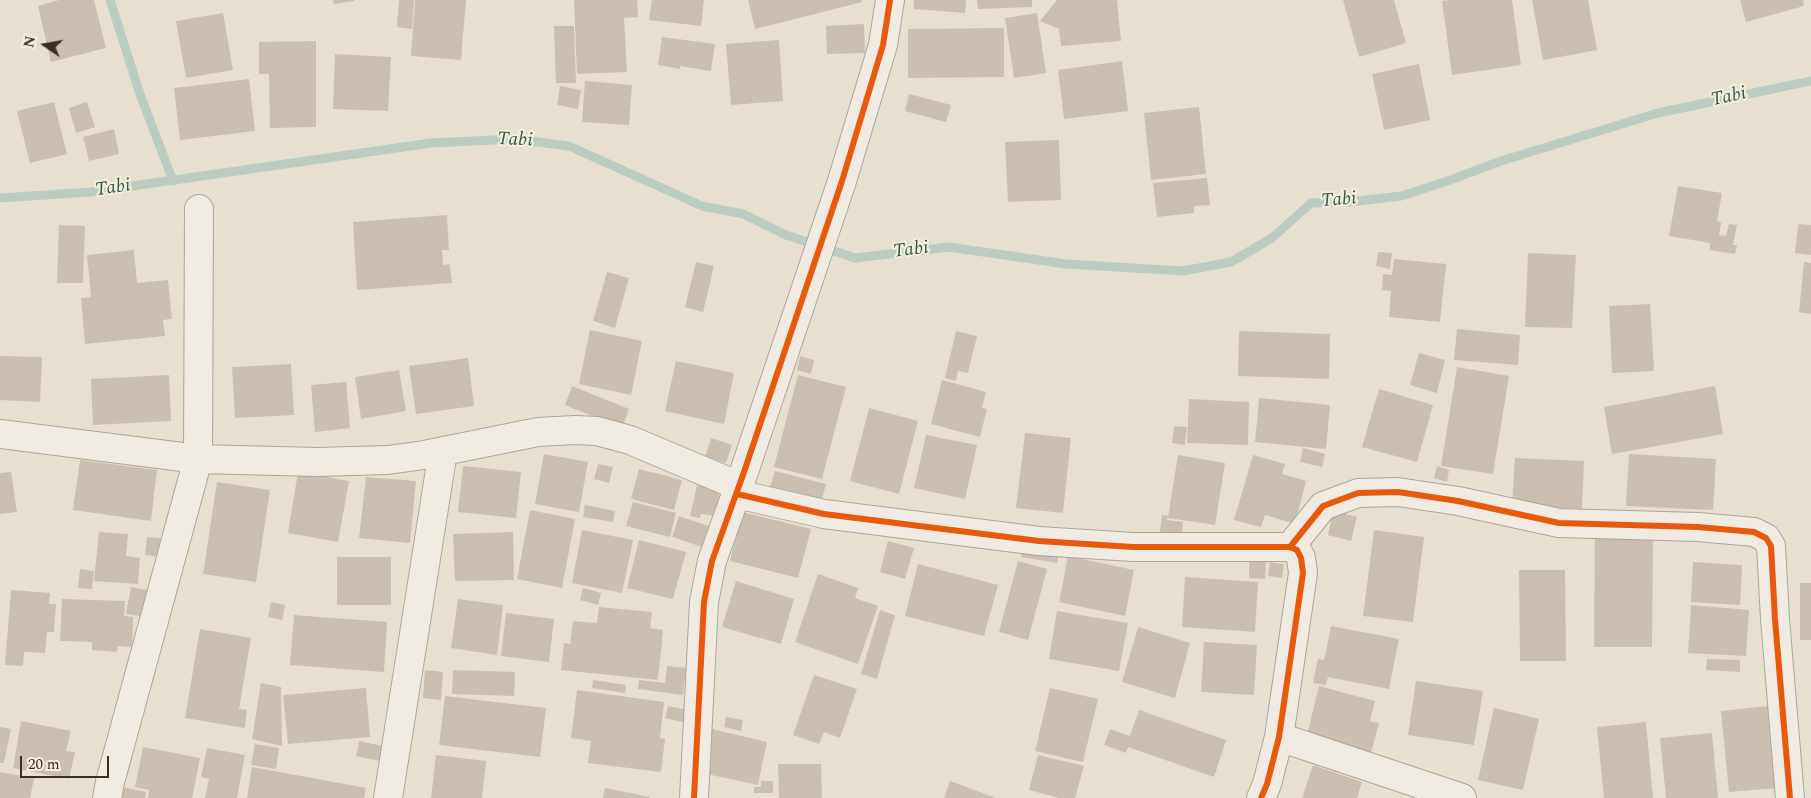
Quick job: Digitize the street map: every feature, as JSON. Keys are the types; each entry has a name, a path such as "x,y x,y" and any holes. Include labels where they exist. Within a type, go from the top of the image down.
{"street":[{"path":"694,798 704,602 712,561 738,490 842,181 883,45 890,0"},
{"path":"107,798 198,460 198,209"},
{"path":"0,434 198,460 317,462 388,460 538,432 575,430 596,432 630,440 738,490 824,514 1039,542 1133,547 1290,547 1297,550 1301,558 1303,573 1279,737 1267,784 1261,798"},
{"path":"388,798 443,451"},
{"path":"1290,547 1323,506 1358,493 1398,492 1458,501 1560,524 1698,526 1754,532 1766,538 1771,546 1790,798"},
{"path":"1279,737 1462,798"}],"building":[{"path":"59,0 94,0 106,48 51,62 38,6"},
{"path":"333,0 354,0 354,1 334,4"},
{"path":"399,0 414,0 412,29 397,27"},
{"path":"415,0 466,0 461,60 411,56"},
{"path":"574,0 637,0 638,17 624,18 627,72 577,74"},
{"path":"652,0 704,0 701,26 649,20"},
{"path":"748,0 862,0 862,2 755,29"},
{"path":"914,0 966,0 965,13 914,9"},
{"path":"977,0 1032,0 1032,7 978,9"},
{"path":"1057,0 1117,0 1121,41 1061,46 1059,29 1040,21"},
{"path":"1343,0 1394,0 1406,43 1359,57"},
{"path":"1512,0 1521,65 1452,75 1442,1"},
{"path":"1532,0 1588,0 1597,50 1543,60"},
{"path":"1740,0 1803,0 1804,6 1746,22"},
{"path":"223,13 233,70 186,78 176,21"},
{"path":"1037,13 1046,73 1014,78 1005,18"},
{"path":"864,24 865,53 827,54 826,26"},
{"path":"554,26 574,26 576,83 556,83"},
{"path":"1004,28 1004,77 908,78 908,29"},
{"path":"662,37 715,44 711,71 658,65"},
{"path":"779,40 783,101 731,105 726,44"},
{"path":"316,41 316,127 270,128 269,74 259,74 259,42"},
{"path":"335,54 391,57 388,111 333,109"},
{"path":"1122,61 1128,111 1064,119 1058,70"},
{"path":"1419,64 1430,120 1384,130 1372,74"},
{"path":"249,79 255,131 180,140 174,88"},
{"path":"585,81 632,85 629,125 582,122"},
{"path":"560,86 581,90 578,109 557,105"},
{"path":"909,94 951,105 946,122 905,111"},
{"path":"54,102 67,154 30,163 17,111"},
{"path":"87,102 95,127 76,133 69,108"},
{"path":"1199,107 1206,174 1151,180 1144,113"},
{"path":"114,129 119,154 89,161 83,137"},
{"path":"1059,140 1061,200 1008,202 1005,142"},
{"path":"1207,178 1210,205 1194,206 1194,213 1157,217 1153,183"},
{"path":"1678,186 1722,193 1717,221 1721,222 1719,235 1726,236 1729,224 1737,225 1733,245 1737,245 1735,254 1710,250 1710,243 1669,236"},
{"path":"447,215 449,250 442,250 443,265 450,264 452,283 357,290 353,222"},
{"path":"1798,224 1811,225 1811,255 1795,253"},
{"path":"59,225 85,226 83,283 57,283"},
{"path":"134,250 137,283 168,280 172,319 163,320 165,336 85,344 81,298 91,297 87,255"},
{"path":"1378,252 1392,253 1390,269 1376,266"},
{"path":"1528,253 1576,255 1572,328 1525,327"},
{"path":"1394,259 1446,264 1440,322 1389,317 1391,291 1382,290 1383,274 1392,275"},
{"path":"696,262 714,266 703,312 685,307"},
{"path":"1804,262 1811,263 1811,314 1799,312"},
{"path":"607,272 629,278 615,328 593,321"},
{"path":"1650,304 1654,371 1612,373 1609,306"},
{"path":"1457,329 1520,335 1518,365 1454,360"},
{"path":"590,330 642,341 631,395 579,384"},
{"path":"956,331 977,336 968,373 958,371 956,381 945,378"},
{"path":"1239,331 1330,334 1329,379 1238,376"},
{"path":"1419,353 1445,360 1437,393 1410,385"},
{"path":"0,356 42,357 40,402 0,400"},
{"path":"800,356 814,360 811,374 797,370"},
{"path":"468,358 474,406 416,414 409,366"},
{"path":"676,361 734,373 724,424 665,411"},
{"path":"291,364 294,415 235,418 232,367"},
{"path":"1457,367 1509,376 1493,474 1441,466"},
{"path":"399,370 406,411 361,419 355,377"},
{"path":"169,375 171,421 93,425 91,379"},
{"path":"798,375 846,387 822,479 774,467"},
{"path":"942,380 986,392 982,408 987,409 980,437 931,424"},
{"path":"346,382 350,428 315,432 311,385"},
{"path":"572,386 629,409 622,428 565,405"},
{"path":"1715,386 1723,434 1612,454 1604,407"},
{"path":"1379,389 1433,405 1417,462 1362,447"},
{"path":"1259,398 1330,405 1326,449 1255,442"},
{"path":"1189,399 1249,402 1248,445 1187,443"},
{"path":"869,408 918,421 899,494 850,481"},
{"path":"1174,426 1187,427 1185,445 1172,443"},
{"path":"1025,433 1071,438 1063,513 1016,508"},
{"path":"926,435 977,445 965,499 914,488"},
{"path":"711,438 732,445 726,463 705,457"},
{"path":"1303,448 1325,454 1322,467 1300,462"},
{"path":"544,454 588,462 579,512 535,504"},
{"path":"1629,454 1716,459 1713,510 1626,506"},
{"path":"1178,455 1225,463 1215,525 1168,518"},
{"path":"1253,455 1285,464 1282,474 1306,481 1295,524 1265,515 1261,527 1234,520"},
{"path":"1515,458 1584,461 1582,509 1512,505"},
{"path":"80,460 157,470 151,521 73,510"},
{"path":"598,464 613,467 609,483 594,479"},
{"path":"463,466 521,472 516,518 458,512"},
{"path":"1437,466 1449,470 1447,482 1434,478"},
{"path":"639,469 682,480 674,510 631,499"},
{"path":"775,471 826,484 821,503 769,490"},
{"path":"11,472 17,512 0,514 0,473"},
{"path":"298,472 349,481 338,542 288,533"},
{"path":"366,477 416,481 410,543 359,538"},
{"path":"217,482 270,490 256,582 203,574"},
{"path":"697,485 720,490 715,516 701,514 700,518 690,516"},
{"path":"633,502 676,513 670,537 626,526"},
{"path":"585,505 615,511 613,522 583,517"},
{"path":"530,510 575,519 562,588 517,579"},
{"path":"1333,511 1357,517 1351,541 1328,535"},
{"path":"742,512 811,529 798,578 730,561"},
{"path":"1162,515 1168,516 1167,520 1183,522 1182,535 1160,532"},
{"path":"679,516 709,526 702,547 672,537"},
{"path":"1595,529 1653,530 1652,647 1594,647"},
{"path":"582,530 633,540 622,593 572,583"},
{"path":"1374,530 1424,537 1413,622 1363,616"},
{"path":"99,532 128,534 126,556 140,558 138,584 94,581"},
{"path":"513,532 514,580 455,581 453,534"},
{"path":"147,537 165,539 163,557 145,555"},
{"path":"639,540 686,552 673,599 627,588"},
{"path":"888,541 914,548 905,579 880,572"},
{"path":"1024,541 1060,548 1057,563 1021,557"},
{"path":"1068,556 1134,570 1125,616 1059,602"},
{"path":"337,557 391,557 391,605 337,605"},
{"path":"1249,560 1266,561 1265,579 1249,578"},
{"path":"1018,561 1047,569 1028,640 999,632"},
{"path":"1270,562 1284,564 1282,578 1268,576"},
{"path":"1693,562 1742,565 1740,605 1691,602"},
{"path":"918,564 998,585 984,636 905,616"},
{"path":"80,569 94,571 92,589 78,588"},
{"path":"1519,570 1565,570 1566,661 1520,661"},
{"path":"818,574 858,588 855,598 878,606 858,664 795,642"},
{"path":"1185,577 1258,582 1255,632 1182,627"},
{"path":"736,581 794,599 781,644 722,627"},
{"path":"1800,583 1811,583 1811,640 1800,640"},
{"path":"131,587 152,591 147,617 126,614"},
{"path":"583,588 601,593 598,605 580,600"},
{"path":"11,590 50,593 49,604 56,604 54,632 47,632 45,653 24,652 23,666 5,665"},
{"path":"62,599 125,601 124,616 133,617 132,647 118,646 117,652 92,650 92,642 60,641"},
{"path":"458,599 503,605 497,655 451,648"},
{"path":"271,602 285,605 282,620 268,617"},
{"path":"1691,605 1749,610 1746,656 1688,653"},
{"path":"599,607 652,612 650,628 663,630 658,680 561,670 564,643 570,644 573,621 597,623"},
{"path":"880,610 895,615 877,679 861,674"},
{"path":"1057,611 1128,623 1119,671 1049,659"},
{"path":"506,613 554,619 549,662 501,656"},
{"path":"294,615 387,622 384,672 290,665"},
{"path":"1331,626 1399,639 1389,689 1328,677 1326,685 1313,683 1318,659 1324,660"},
{"path":"1138,627 1190,643 1175,698 1122,682"},
{"path":"200,629 251,638 239,709 247,710 245,728 185,718"},
{"path":"1204,642 1257,645 1254,695 1201,692"},
{"path":"1707,659 1740,660 1740,672 1706,670"},
{"path":"667,666 686,668 683,695 638,689 639,680 665,683"},
{"path":"425,670 443,672 441,700 423,698"},
{"path":"453,670 515,672 514,696 452,694"},
{"path":"814,675 857,689 840,738 824,732 819,744 793,735"},
{"path":"593,680 626,685 625,693 592,688"},
{"path":"1416,681 1483,691 1474,745 1408,735"},
{"path":"261,683 281,687 282,746 252,739"},
{"path":"1319,686 1375,701 1370,721 1379,723 1370,757 1307,735"},
{"path":"366,688 370,737 288,744 283,695"},
{"path":"1050,688 1098,699 1083,762 1035,751"},
{"path":"577,690 664,702 660,738 665,739 661,772 588,763 591,741 571,738"},
{"path":"445,696 546,708 540,757 439,745"},
{"path":"668,706 688,710 686,723 665,718"},
{"path":"1769,706 1777,788 1729,792 1721,711"},
{"path":"1494,708 1539,719 1523,790 1478,780"},
{"path":"1139,710 1226,740 1214,777 1128,747 1126,753 1104,745 1110,729 1130,736"},
{"path":"726,717 743,720 741,731 724,727"},
{"path":"21,721 71,731 66,751 75,752 69,779 13,768"},
{"path":"1646,722 1653,798 1604,798 1597,727"},
{"path":"0,727 11,729 4,763 0,763"},
{"path":"712,729 767,742 758,785 702,773"},
{"path":"1712,733 1718,798 1666,798 1660,738"},
{"path":"359,741 393,748 389,763 356,756"},
{"path":"255,744 279,748 276,769 251,765"},
{"path":"143,747 200,758 192,798 148,798 149,790 135,787"},
{"path":"207,748 245,755 237,798 205,798 209,779 201,777"},
{"path":"436,755 486,761 482,798 431,798"},
{"path":"1038,755 1084,766 1075,798 1059,798 1029,790"},
{"path":"778,764 821,764 822,798 779,798"},
{"path":"1313,765 1362,782 1357,798 1302,798"},
{"path":"252,767 366,788 364,798 247,798"},
{"path":"0,772 34,778 30,798 0,798"},
{"path":"761,781 773,781 773,793 754,793 754,787 761,787"},
{"path":"950,781 996,798 944,798"},
{"path":"118,786 146,792 145,798 116,798"},
{"path":"605,788 650,797 650,798 603,798"}],"waterway":[{"path":"110,0 140,94 173,181"},
{"name":"Tabi","path":"0,198 91,192 431,143 514,139 569,146 702,206 743,214 786,235 855,258 949,247 1066,264 1183,271 1231,262 1272,238 1311,203 1349,202 1401,196 1501,161 1658,113 1811,81"}],"cycle path":[{"path":"694,798 704,602 712,561 842,181 883,45 890,0"},
{"path":"1290,547 1323,506 1358,493 1398,492 1458,501 1559,523 1698,527 1754,532 1766,538 1771,546 1790,798"},
{"path":"737,494 824,514 1039,541 1133,547 1290,547 1297,550 1301,558 1303,573 1279,737 1267,784 1261,798"}]}
